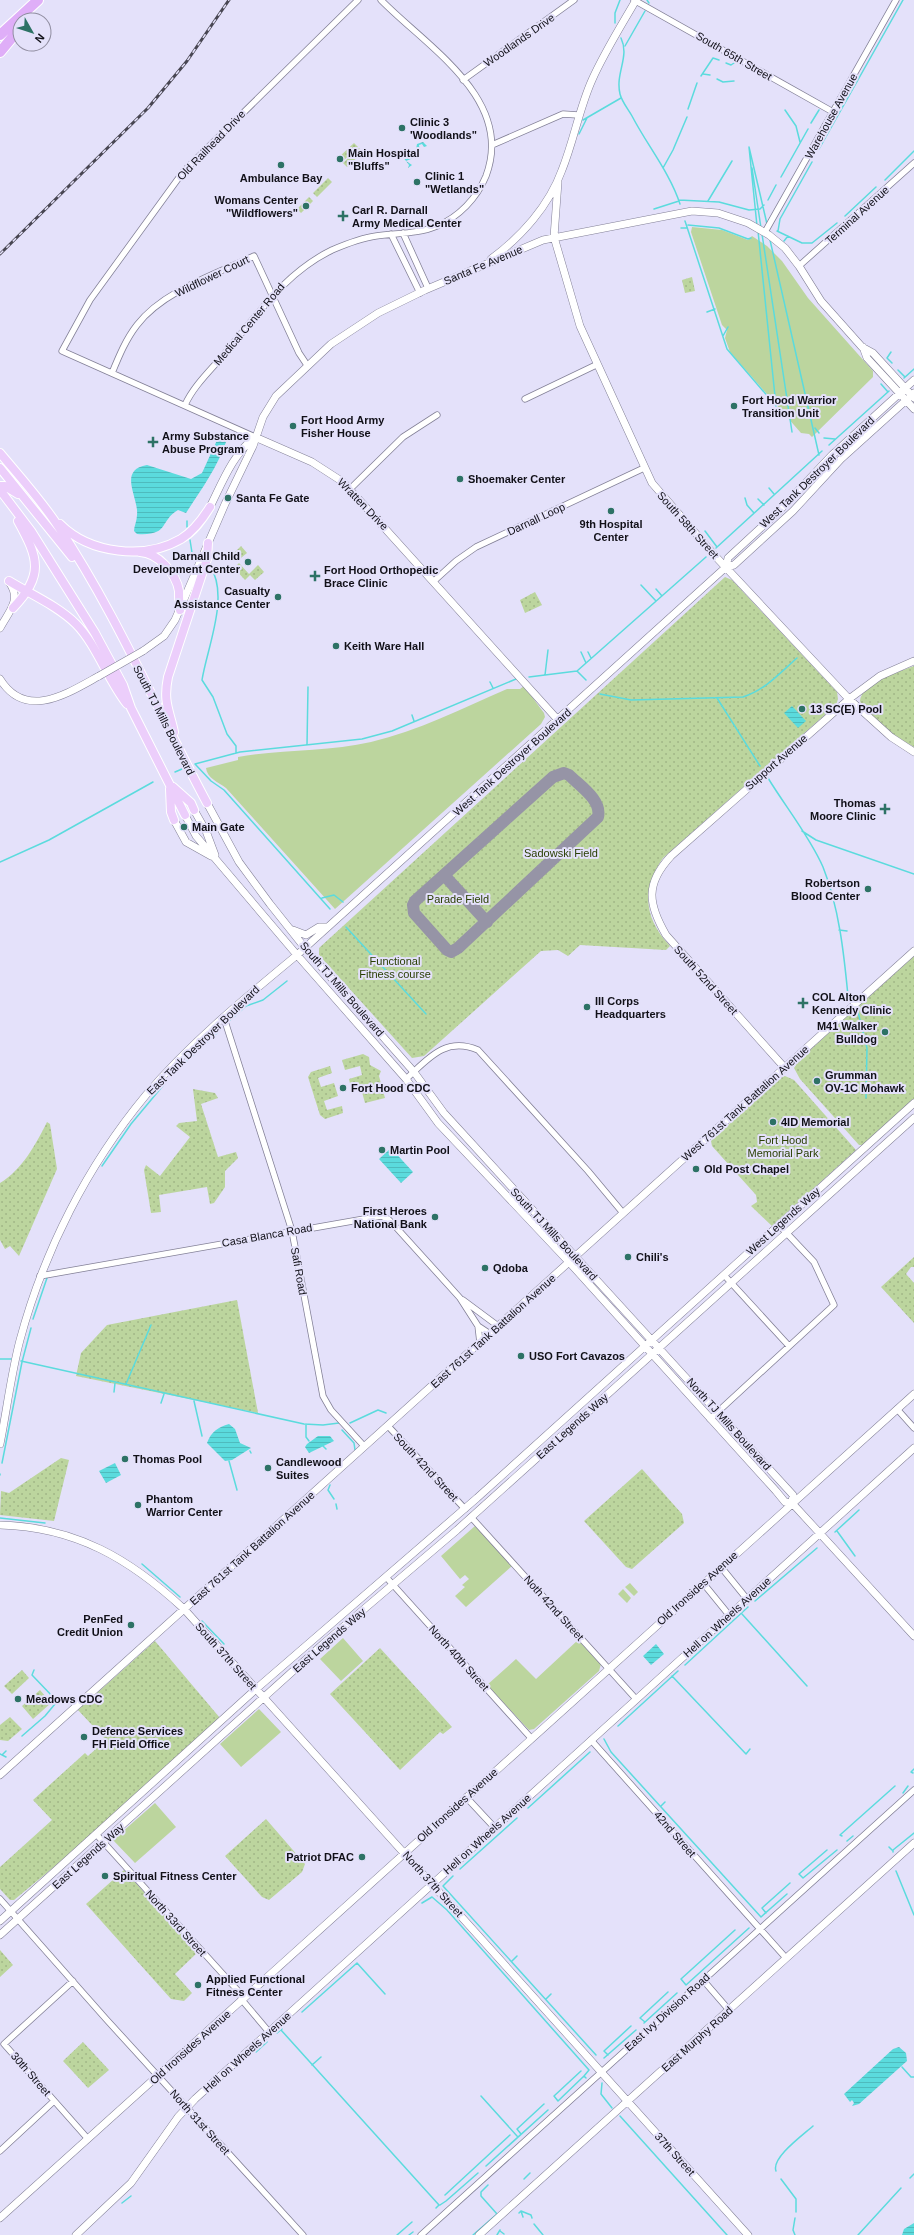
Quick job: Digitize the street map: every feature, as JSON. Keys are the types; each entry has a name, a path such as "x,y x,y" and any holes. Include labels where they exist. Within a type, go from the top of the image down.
{"highway":[{"path":"0,35 38,0"},
{"path":"33,12 43,0"},
{"path":"0,52 12,38"}],"main road":[{"name":"South TJ Mills Boulevard","path":"0,453 48,512 92,583 207,803"},
{"name":"South TJ Mills Boulevard","path":"0,468 33,506 92,583"},
{"path":"13,608 27,592 34,577 33,549 1,489 12,489 33,506"},
{"name":"South TJ Mills Boulevard","path":"1,489 31,531 75,599 120,678 131,708 170,784 184,815"},
{"path":"131,551 168,545 182,538 196,527 210,507"},
{"path":"48,512 70,533 92,545 150,555 167,568 175,579 178,590 180,610"},
{"path":"178,746 166,704 165,692 168,677 207,559 208,543"},
{"path":"8,581 66,615 76,624 115,688 131,708"},
{"path":"170,784 171,812 184,815"}],"street":[{"name":"Old Railhead Drive","path":"62,351 90,300 183,172 358,0"},
{"name":"Medical Center Road","path":"185,406 194,388 272,294 302,268 332,250 360,240 437,226 449,220 466,206 483,182 490,164 492,145 489,124 482,106 463,80 439,53 408,27 381,0"},
{"name":"Woodlands Drive","path":"463,80 574,0"},
{"name":"South 65th Street","path":"635,0 833,112"},
{"path":"554,237 558,182 578,116 592,80 635,0"},
{"name":"Warehouse Avenue","path":"765,232 895,0"},
{"path":"492,145 563,114 578,116"},
{"name":"Terminal Avenue","path":"799,266 914,163"},
{"path":"481,265 523,231 537,214 558,182"},
{"name":"Santa Fe Avenue","path":"255,437 272,401 307,365 331,344 361,323 420,292 481,265 554,237 692,211 709,212 734,218 765,232 785,248 799,266 821,301 862,347"},
{"path":"403,233 428,288"},
{"path":"391,234 420,292"},
{"name":"South 58th Street","path":"554,237 580,326 596,365 644,468 663,498 849,698 890,737 914,752"},
{"name":"Wildflower Court","path":"112,373 126,342 145,315 161,302 184,289 254,256 299,353 307,365"},
{"path":"862,347 873,353 913,395"},
{"path":"862,347 868,358 914,409"},
{"name":"Wratten Drive","path":"62,351 324,468 350,488 558,720"},
{"path":"525,399 596,365"},
{"name":"West Tank Destroyer Boulevard","path":"726,567 728,558 780,510 832,455 914,380"},
{"name":"West Tank Destroyer Boulevard","path":"297,955 726,567 734,565 781,522 841,459 905,400 913,395"},
{"path":"350,488 403,437 437,415"},
{"path":"0,679 19,697 38,701 58,698 143,651 164,636 180,610 208,543 253,446 255,437"},
{"path":"210,507 225,476 246,444 255,437"},
{"name":"Darnall Loop","path":"434,581 456,561 476,547 644,468"},
{"path":"0,628 13,608 15,596 8,581"},
{"name":"Support Avenue","path":"654,882 659,871 671,856 849,698 880,676 914,661"},
{"name":"South TJ Mills Boulevard","path":"207,803 239,862 305,948 414,1072 463,1135 660,1347"},
{"path":"184,815 186,842 216,859"},
{"path":"184,815 206,831 216,859"},
{"name":"South TJ Mills Boulevard","path":"184,815 196,836 297,955 406,1079 438,1123 570,1262 652,1354"},
{"name":"South 52nd Street","path":"654,882 652,905 655,915 666,935 784,1067"},
{"path":"290,929 306,935 320,928 327,927"},
{"name":"West 761st Tank Battalion Avenue","path":"576,1256 914,951"},
{"name":"East Tank Destroyer Boulevard","path":"0,1444 6,1397 20,1340 40,1276 69,1212 93,1169 121,1127 167,1072 224,1018 297,955"},
{"name":"Safi Road","path":"224,1018 292,1231 323,1396 331,1410 364,1446"},
{"path":"406,1079 443,1048 456,1045 471,1047 484,1055 623,1213"},
{"name":"West Legends Way","path":"653,1339 914,1104"},
{"name":"West Legends Way","path":"660,1347 914,1118"},
{"name":"Casa Blanca Road","path":"40,1276 371,1216 385,1217 460,1298 478,1326 490,1334"},
{"path":"710,1419 834,1305 814,1262 779,1225"},
{"name":"East 761st Tank Battalion Avenue","path":"0,1776 576,1256"},
{"path":"724,1276 789,1346"},
{"name":"Casa Blanca Road","path":"460,1298 476,1307 498,1326"},
{"name":"Casa Blanca Road","path":"478,1326 480,1342"},
{"name":"East Legends Way","path":"0,1921 256,1690 465,1509 653,1339"},
{"name":"East Legends Way","path":"0,1935 263,1697 457,1530 660,1347"},
{"name":"North TJ Mills Boulevard","path":"660,1347 793,1495 792,1503"},
{"name":"North TJ Mills Boulevard","path":"652,1354 785,1502 792,1503 914,1636"},
{"name":"Old Ironsides Avenue","path":"0,2218 608,1668 914,1394"},
{"path":"897,1409 914,1428"},
{"name":"South 42nd Street","path":"388,1426 465,1509"},
{"name":"Hell on Wheels Avenue","path":"76,2235 129,2186 187,2107 432,1882 821,1534 914,1448"},
{"path":"471,1517 470,1510 477,1498"},
{"path":"457,1530 464,1518 465,1509"},
{"name":"Noth 42nd Street","path":"471,1517 636,1699"},
{"name":"South 37th Street","path":"0,1525 55,1532 100,1548 131,1565 152,1580 184,1609 263,1697"},
{"path":"721,1568 747,1599"},
{"name":"North 40th Street","path":"386,1577 531,1738"},
{"path":"703,1583 729,1615"},
{"name":"North 37th Street","path":"263,1697 405,1852 601,2072"},
{"name":"42nd Street","path":"591,1740 786,1958"},
{"name":"East Ivy Division Road","path":"421,2235 914,1790"},
{"path":"466,1797 494,1827"},
{"name":"North 33rd Street","path":"96,1834 240,1993 242,2000 269,2032"},
{"name":"East Murphy Road","path":"479,2235 914,1843"},
{"name":"North 31st Street","path":"0,1899 303,2235"},
{"path":"702,1980 729,2010"},
{"name":"30th Street","path":"73,1981 4,2044 88,2139"},
{"name":"37th Street","path":"601,2072 748,2235"},
{"path":"0,2151 54,2101"}],"green space":[{"path":"354,143 358,147 342,162 338,158"},
{"path":"359,148 363,152 347,167 343,163"},
{"path":"328,178 332,182 317,197 313,193"},
{"path":"309,197 313,201 301,213 297,209"},
{"path":"692,227 722,230 748,240 752,236 767,246 782,261 808,298 873,371 873,377 812,437 809,434 801,433 730,352 725,338 727,330 722,325 691,232"},
{"path":"692,277 695,291 685,293 682,280"},
{"path":"241,546 247,553 236,562 231,556"},
{"path":"239,563 249,574 258,565 264,572 255,580 250,575 245,580 234,568"},
{"name":"Sadowski Field","path":"725,577 732,580 837,692 838,699 836,705 663,858 651,881 648,904 655,925 670,946 666,950 580,945 568,956 558,950 541,951 424,1056 412,1058 319,955 319,948"},
{"path":"535,592 542,605 525,613 520,600"},
{"path":"914,666 914,747 892,733 876,720 863,707 860,701 862,695 874,684 882,679"},
{"path":"524,686 544,713 545,717 541,724 335,909 226,788 213,780 208,774 206,768 238,760 238,757 254,754 338,747 371,742 406,732 507,689 520,689"},
{"path":"914,956 914,1100 863,1145 859,1145 800,1079 794,1068 799,1060"},
{"path":"363,1054 369,1057 370,1065 381,1071 379,1076 385,1098 365,1103 360,1085 351,1088 349,1079 362,1075 360,1066 345,1070 342,1060"},
{"path":"330,1066 332,1073 318,1078 321,1087 334,1083 338,1096 324,1101 327,1110 342,1106 343,1113 325,1119 320,1115 308,1077 311,1072"},
{"name":"Fort Hood Memorial Park","path":"785,1076 794,1080 856,1150 772,1226 751,1206 757,1202 756,1195 712,1146 711,1141 778,1078"},
{"path":"193,1089 215,1093 218,1098 201,1104 218,1157 236,1152 238,1158 225,1171 225,1187 214,1203 210,1204 207,1187 159,1195 161,1212 151,1213 144,1170 146,1165 160,1176 190,1137 176,1126 179,1123 197,1121"},
{"path":"47,1122 50,1124 57,1169 19,1256 10,1246 5,1249 0,1240 0,1183 8,1178 22,1164 33,1148"},
{"path":"914,1257 914,1267 911,1267 906,1274 914,1283 914,1323 881,1287"},
{"path":"237,1300 258,1413 76,1376 81,1353 107,1325"},
{"path":"61,1458 69,1460 54,1521 0,1515 1,1491 9,1493"},
{"path":"642,1469 682,1514 684,1523 632,1569 626,1567 584,1521"},
{"path":"475,1526 512,1566 466,1607 455,1596 465,1587 462,1585 469,1579 465,1575 460,1579 441,1556"},
{"path":"630,1583 638,1592 634,1596 625,1587"},
{"path":"623,1589 631,1598 627,1603 618,1594"},
{"path":"343,1638 363,1661 341,1681 320,1659"},
{"path":"578,1640 601,1664 599,1671 534,1729 529,1730 487,1685 516,1659 536,1679"},
{"path":"155,1641 220,1718 72,1852 14,1900 10,1900 0,1889 0,1867 52,1820 33,1800 85,1753 88,1756 106,1740 78,1710"},
{"path":"380,1648 452,1727 443,1734 440,1732 400,1770 330,1694"},
{"path":"22,1670 29,1678 12,1694 4,1686"},
{"path":"40,1690 51,1703 33,1719 22,1706"},
{"path":"259,1709 281,1732 241,1767 220,1744"},
{"path":"10,1717 22,1729 8,1741 0,1740 0,1725"},
{"path":"155,1803 176,1827 135,1863 113,1840"},
{"path":"266,1819 305,1864 302,1872 269,1900 262,1897 225,1856"},
{"path":"124,1870 198,1952 175,1974 192,1993 184,2001 171,1999 86,1904"},
{"path":"0,1950 13,1965 0,1977"},
{"path":"83,2042 109,2070 88,2088 63,2061"}],"shaded area":[{"path":"423,142 427,146 424,147 422,144 419,145 420,152 418,156 406,161 403,157 406,159 415,155 417,144"},
{"path":"406,161 412,165 408,168 409,165"},
{"path":"222,436 226,442 218,461 186,513 178,510 172,514 163,527 155,533 137,534 134,531 137,519 137,508 131,479 133,473 138,468 147,465 191,479 202,473 218,438"},
{"path":"792,706 806,721 798,728 784,713"},
{"path":"391,1148 413,1172 401,1183 379,1159"},
{"path":"229,1424 235,1429 240,1443 251,1448 232,1460 225,1461 207,1443 215,1430"},
{"path":"318,1436 330,1436 334,1441 309,1453 305,1447"},
{"path":"115,1463 121,1475 106,1483 99,1471"},
{"path":"656,1644 664,1654 651,1665 643,1656"},
{"path":"899,2047 906,2053 907,2061 859,2104 852,2106 854,2103 852,2100 850,2102 844,2094 893,2049"},
{"path":"914,2223 914,2235 902,2235 904,2229"}],"waterway":[{"path":"615,23 615,13 620,0"},
{"path":"819,149 903,0"},
{"path":"625,46 645,11"},
{"path":"621,38 624,52 619,79 621,97 664,170 680,204"},
{"path":"701,76 713,58 719,60"},
{"path":"726,63 731,65 734,63"},
{"path":"703,74 710,75"},
{"path":"717,79 723,82 734,81"},
{"path":"688,109 697,83"},
{"path":"583,120 621,98"},
{"path":"785,110 796,126 800,142"},
{"path":"811,123 819,110"},
{"path":"663,168 673,150 687,117"},
{"path":"579,134 587,118"},
{"path":"781,177 808,129"},
{"path":"757,226 749,147 767,224"},
{"path":"885,180 914,151"},
{"path":"708,201 732,161"},
{"path":"778,231 780,219 812,162"},
{"path":"752,168 761,228"},
{"path":"768,200 776,185"},
{"path":"845,216 876,187"},
{"path":"679,200 719,202 749,210 760,209 764,205"},
{"path":"654,209 679,201"},
{"path":"685,221 727,349 776,406 758,231"},
{"path":"777,231 802,243 812,243 837,223"},
{"path":"688,225 719,228 748,239 751,238"},
{"path":"681,228 687,228"},
{"path":"762,234 792,432"},
{"path":"784,241 788,236"},
{"path":"770,240 819,455"},
{"path":"707,312 715,309"},
{"path":"723,336 728,327"},
{"path":"891,352 887,358 892,363"},
{"path":"904,378 914,369"},
{"path":"898,370 905,377"},
{"path":"881,384 888,392"},
{"path":"829,445 889,391"},
{"path":"815,428 819,433"},
{"path":"824,438 835,439"},
{"path":"716,548 822,451"},
{"path":"769,488 774,494"},
{"path":"745,498 747,505 754,513"},
{"path":"758,499 764,505"},
{"path":"187,521 187,527"},
{"path":"705,531 717,547"},
{"path":"190,540 193,559"},
{"path":"529,677 577,671 706,557"},
{"path":"210,566 216,578 218,607 202,680 213,697 227,734 236,746 236,753"},
{"path":"641,585 656,601"},
{"path":"656,589 662,596"},
{"path":"545,675 548,650"},
{"path":"581,652 586,663"},
{"path":"588,652 591,658"},
{"path":"600,694 631,700 743,697 765,686 797,658"},
{"path":"577,671 586,680"},
{"path":"330,909 224,790 211,781 195,764 240,752 362,739 392,731 516,679"},
{"path":"490,682 493,688"},
{"path":"307,745 308,687"},
{"path":"717,698 760,766"},
{"path":"412,715 414,721"},
{"path":"175,772 182,769"},
{"path":"768,778 818,856 829,882 837,914 843,947 848,996 851,1002"},
{"path":"0,862 49,840 153,782"},
{"path":"802,831 816,840 914,874"},
{"path":"830,892 839,895"},
{"path":"322,898 334,895 343,902"},
{"path":"346,927 426,1014"},
{"path":"839,930 847,931"},
{"path":"229,1021 246,1006 263,1000 287,981"},
{"path":"844,999 848,995"},
{"path":"857,1008 867,1048 866,1098"},
{"path":"171,1076 221,1029"},
{"path":"102,1166 131,1124 166,1082"},
{"path":"33,1319 47,1278"},
{"path":"126,1384 151,1325"},
{"path":"2,1463 22,1362 31,1328"},
{"path":"0,1359 11,1359"},
{"path":"21,1361 304,1424 323,1425 339,1423"},
{"path":"114,1392 115,1383"},
{"path":"161,1403 164,1394"},
{"path":"194,1401 202,1436"},
{"path":"350,1423 378,1410 386,1413"},
{"path":"306,1424 306,1437 309,1441"},
{"path":"342,1430 354,1443 355,1450"},
{"path":"323,1446 326,1449"},
{"path":"229,1461 237,1490"},
{"path":"330,1485 328,1490 334,1499"},
{"path":"336,1504 337,1509"},
{"path":"835,1532 859,1510"},
{"path":"0,1518 45,1523"},
{"path":"837,1531 855,1556"},
{"path":"755,1601 817,1548"},
{"path":"142,1564 180,1597"},
{"path":"685,1665 748,1607"},
{"path":"742,1614 807,1686"},
{"path":"202,1621 224,1644"},
{"path":"22,1736 45,1716 55,1704 54,1698 32,1675 34,1670"},
{"path":"618,1726 678,1671"},
{"path":"672,1676 746,1754 750,1749"},
{"path":"604,1739 611,1752 761,1917 787,1894"},
{"path":"2,1755 6,1751"},
{"path":"528,1808 590,1752"},
{"path":"0,1754 6,1757"},
{"path":"913,1773 911,1772 914,1769"},
{"path":"842,1836 840,1835 895,1786"},
{"path":"903,1793 908,1786"},
{"path":"661,1806 665,1802"},
{"path":"460,1869 517,1818"},
{"path":"893,1852 893,1850 914,1833"},
{"path":"847,1841 853,1836"},
{"path":"889,1847 892,1850"},
{"path":"827,1850 799,1874 803,1878 837,1850"},
{"path":"896,1871 914,1915"},
{"path":"453,1876 443,1886 596,2055"},
{"path":"766,1913 762,1908 790,1883"},
{"path":"422,1903 432,1897 447,1910 589,2070 584,2076"},
{"path":"686,1985 749,1928"},
{"path":"686,1985 681,1979 735,1930"},
{"path":"512,1961 517,1956"},
{"path":"302,2012 357,1963 385,1994"},
{"path":"645,2022 640,2018 668,1992"},
{"path":"644,2023 677,1993"},
{"path":"546,1999 551,1994"},
{"path":"608,2055 604,2051 631,2026"},
{"path":"277,2033 282,2029"},
{"path":"281,2030 439,2205 436,2208"},
{"path":"604,2058 636,2030"},
{"path":"256,2052 267,2042"},
{"path":"312,2065 321,2057"},
{"path":"902,2067 911,2077 914,2077"},
{"path":"581,2071 554,2096 558,2101 584,2076 586,2078"},
{"path":"602,2083 601,2094 612,2108"},
{"path":"481,2096 517,2136"},
{"path":"521,2134 517,2129 544,2104"},
{"path":"486,2166 548,2110"},
{"path":"620,2116 727,2235"},
{"path":"776,2171 778,2160 783,2153 813,2126"},
{"path":"445,2195 510,2135"},
{"path":"440,2205 478,2173"},
{"path":"524,2179 530,2173"},
{"path":"910,2178 914,2174"},
{"path":"781,2179 796,2199 796,2212"},
{"path":"473,2235 497,2214 481,2196 481,2192 488,2185"},
{"path":"858,2235 901,2188"},
{"path":"122,2203 131,2196"},
{"path":"521,2211 523,2217"},
{"path":"519,2213 521,2211 531,2215 532,2218"},
{"path":"795,2218 793,2230 795,2235"},
{"path":"397,2235 412,2222"},
{"path":"534,2224 543,2235"},
{"path":"497,2235 500,2230"},
{"path":"500,2231 504,2234"},
{"path":"409,2235 413,2232"}],"taxiway":[{"path":"564,773 569,775 593,799 597,805 598,817 458,948 451,952 447,950 414,913 413,905 415,901 553,777 564,773"},
{"path":"444,875 487,922"}],"railway":[{"path":"0,254 148,108 187,61 229,0"}],"place":[{"name":"Clinic 3 'Woodlands\"","path":"402,128"},
{"name":"Main Hospital \"Bluffs\"","path":"340,159"},
{"name":"Ambulance Bay","path":"281,165"},
{"name":"Clinic 1 \"Wetlands\"","path":"417,182"},
{"name":"Womans Center \"Wildflowers\"","path":"306,206"},
{"name":"Carl R. Darnall Army Medical Center","path":"343,216"},
{"name":"Fort Hood Warrior Transition Unit","path":"734,406"},
{"name":"Fort Hood Army Fisher House","path":"293,426"},
{"name":"Army Substance Abuse Program","path":"153,442"},
{"name":"Shoemaker Center","path":"460,479"},
{"name":"Santa Fe Gate","path":"228,498"},
{"name":"9th Hospital Center","path":"611,511"},
{"name":"Darnall Child Development Center","path":"248,562"},
{"name":"Fort Hood Orthopedic Brace Clinic","path":"315,576"},
{"name":"Casualty Assistance Center","path":"278,597"},
{"name":"Keith Ware Hall","path":"336,646"},
{"name":"13 SC(E) Pool","path":"802,709"},
{"name":"Thomas Moore Clinic","path":"885,809"},
{"name":"Main Gate","path":"184,827"},
{"name":"Robertson Blood Center","path":"868,889"},
{"name":"COL Alton Kennedy Clinic","path":"803,1003"},
{"name":"III Corps Headquarters","path":"587,1007"},
{"name":"M41 Walker Bulldog","path":"885,1032"},
{"name":"Grumman OV-1C Mohawk","path":"817,1081"},
{"name":"Fort Hood CDC","path":"343,1088"},
{"name":"4ID Memorial","path":"773,1122"},
{"name":"Martin Pool","path":"382,1150"},
{"name":"Old Post Chapel","path":"696,1169"},
{"name":"First Heroes National Bank","path":"435,1217"},
{"name":"Chili's","path":"628,1257"},
{"name":"Qdoba","path":"485,1268"},
{"name":"USO Fort Cavazos","path":"521,1356"},
{"name":"Thomas Pool","path":"125,1459"},
{"name":"Candlewood Suites","path":"268,1468"},
{"name":"Phantom Warrior Center","path":"138,1505"},
{"name":"PenFed Credit Union","path":"131,1625"},
{"name":"Meadows CDC","path":"18,1699"},
{"name":"Defence Services FH Field Office","path":"84,1737"},
{"name":"Patriot DFAC","path":"362,1857"},
{"name":"Spiritual Fitness Center","path":"105,1876"},
{"name":"Applied Functional Fitness Center","path":"198,1985"}],"park label":[{"name":"Parade Field","path":"458,899"},
{"name":"Functional Fitness course","path":"395,967"}]}
